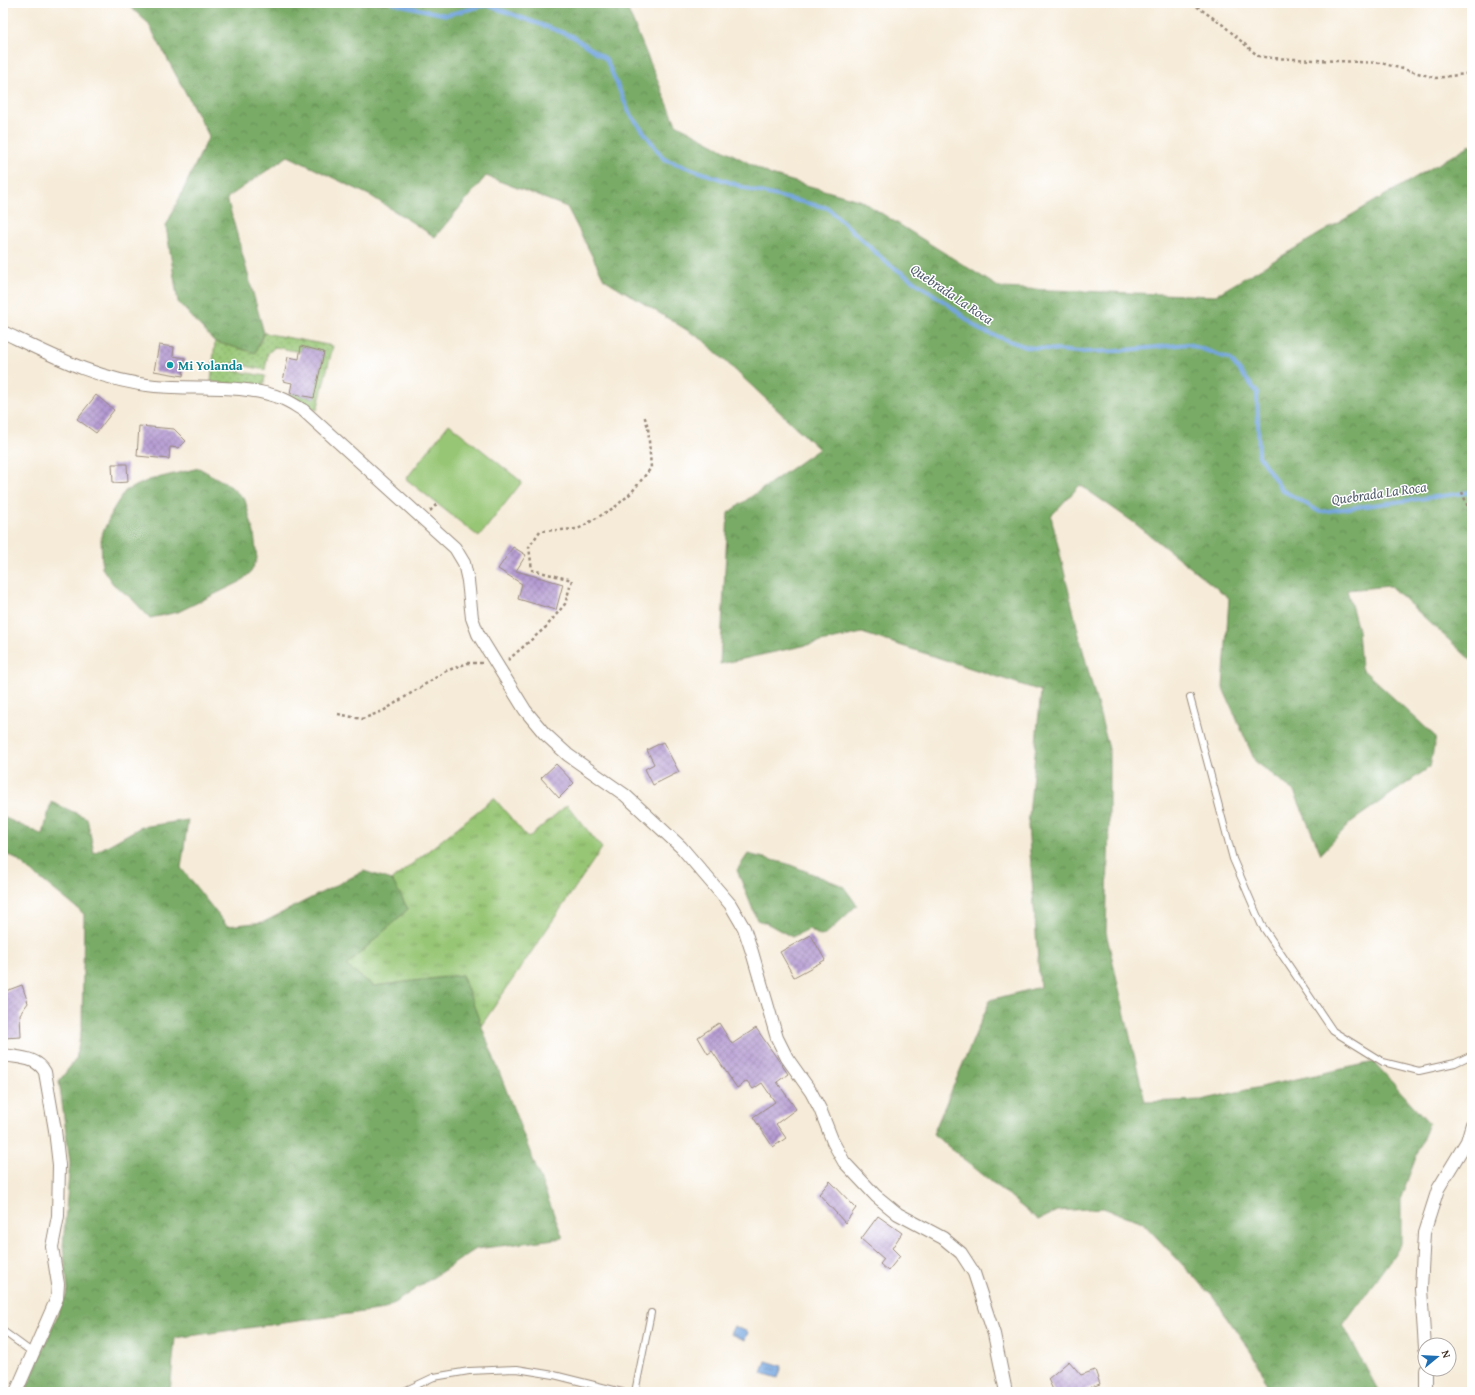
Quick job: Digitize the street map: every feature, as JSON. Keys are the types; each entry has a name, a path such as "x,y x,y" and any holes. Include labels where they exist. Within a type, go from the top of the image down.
{"street":[{"path":"3,332 78,367 117,379 154,386 240,389 283,398 303,410 455,548 466,569 472,618 478,634 524,710 544,733 568,755 625,795 653,820 681,847 730,904 744,928 777,1038 787,1058 811,1092 820,1109 833,1142 844,1162 876,1196 898,1214 943,1238 962,1253 974,1273 994,1334 1006,1392"},
{"path":"5,1055 34,1060 41,1065 45,1072 55,1130 59,1165 58,1216 52,1247 58,1284 57,1298 16,1392"},
{"path":"1424,1337 1421,1289 1424,1233 1438,1189 1467,1141 1472,1124"},
{"path":"1426,1377 1426,1392"}],"lane":[{"path":"1190,698 1236,866 1261,924 1333,1031 1383,1062 1419,1071 1455,1063 1472,1054"},
{"path":"635,1392 651,1313"},
{"path":"3,1331 33,1353"},
{"path":"402,1392 434,1377 469,1371 517,1369 554,1375 622,1392"}],"path":[{"path":"1192,3 1224,25 1258,56 1272,58 1381,63 1436,78 1472,73"},
{"path":"338,714 362,720 383,711 446,671 468,663 483,663 498,666 508,660 546,628 565,604 572,580 532,570 529,547 540,531 578,530 614,507 630,493 651,468 648,427 644,415"},
{"path":"1462,492 1472,517"}],"green space":[{"path":"126,3 625,3 676,124 771,175 862,201 1000,288 1214,296 1472,144 1472,661 1390,586 1347,590 1358,630 1361,668 1436,737 1430,767 1351,822 1321,854 1294,791 1255,761 1223,688 1229,598 1133,522 1080,485 1051,516 1080,639 1109,749 1109,827 1106,932 1145,1102 1201,1100 1374,1062 1429,1123 1401,1197 1401,1245 1343,1325 1379,1392 1270,1392 1257,1361 1213,1297 1142,1222 1103,1208 1057,1211 1038,1220 933,1134 990,1000 1040,987 1028,826 1041,691 862,633 720,664 728,513 819,449 703,340 604,279 567,207 486,176 435,237 371,196 288,156 227,198 264,333 255,353 215,342 178,302 166,226 209,136 148,23"},
{"path":"264,333 333,346 317,410 289,396 290,393 314,398 324,352 301,346 300,352 275,347 268,353 265,370 231,363 230,370 265,376 263,388 211,382 215,342 255,353"},
{"path":"449,424 522,482 479,537 406,479"},
{"path":"199,468 229,485 245,500 254,533 257,559 251,572 240,582 178,612 150,618 131,598 113,584 102,568 101,536 114,508 125,491 149,480"},
{"path":"494,798 528,838 567,805 602,848 481,1026 462,975 374,986 346,966 408,909 392,880"},
{"path":"51,802 87,818 94,853 141,827 188,820 181,868 227,926 264,922 364,871 392,880 408,909 346,966 374,986 462,975 563,1238 476,1249 385,1309 175,1338 170,1392 25,1392 68,1290 63,1246 70,1162 59,1081 76,1059 82,1026 84,914 12,856 3,855 3,817 43,835"},
{"path":"748,854 788,864 843,886 857,905 825,935 820,936 809,929 792,937 768,924 757,920 737,870"}],"water":[{"path":"734,1326 748,1332 745,1340 730,1334"},
{"path":"766,1361 782,1366 778,1378 762,1373"}],"building":[{"name":"Mi Yolanda","path":"159,345 174,347 173,356 185,358 183,376 154,371"},
{"path":"301,346 324,352 314,398 290,393 292,383 283,381 288,357 299,359"},
{"path":"96,395 114,410 96,433 77,419"},
{"path":"139,426 174,429 186,441 179,448 170,447 169,459 137,456"},
{"path":"112,464 127,464 128,482 113,483"},
{"path":"513,547 526,555 516,571 563,584 556,610 518,599 522,584 498,569"},
{"path":"663,742 679,772 653,785 645,769 654,764 647,750"},
{"path":"556,764 574,783 559,798 541,778"},
{"path":"811,935 825,960 794,977 780,952"},
{"path":"22,985 28,1003 20,1014 21,1037 3,1038 3,992"},
{"path":"719,1023 732,1044 756,1028 788,1074 777,1082 796,1109 776,1124 786,1138 773,1147 753,1117 775,1102 762,1083 753,1089 747,1081 737,1088 712,1051 708,1054 698,1037"},
{"path":"830,1181 856,1208 845,1223 819,1194"},
{"path":"878,1216 902,1233 892,1248 900,1256 888,1271 880,1264 884,1259 861,1239"},
{"path":"1069,1361 1081,1375 1095,1370 1100,1384 1089,1388 1084,1392 1054,1392 1048,1379"}],"waterway":[{"path":"392,3 446,15 490,3"},
{"name":"Quebrada La Roca","path":"487,5 572,36 606,59 629,112 664,159 751,190 828,208 886,262 949,305 980,330 1026,347 1078,352 1117,351 1188,344 1230,359 1257,392 1259,456 1282,490 1320,512 1472,492"}],"place":[{"name":"Mi Yolanda","path":"170,365"}]}
